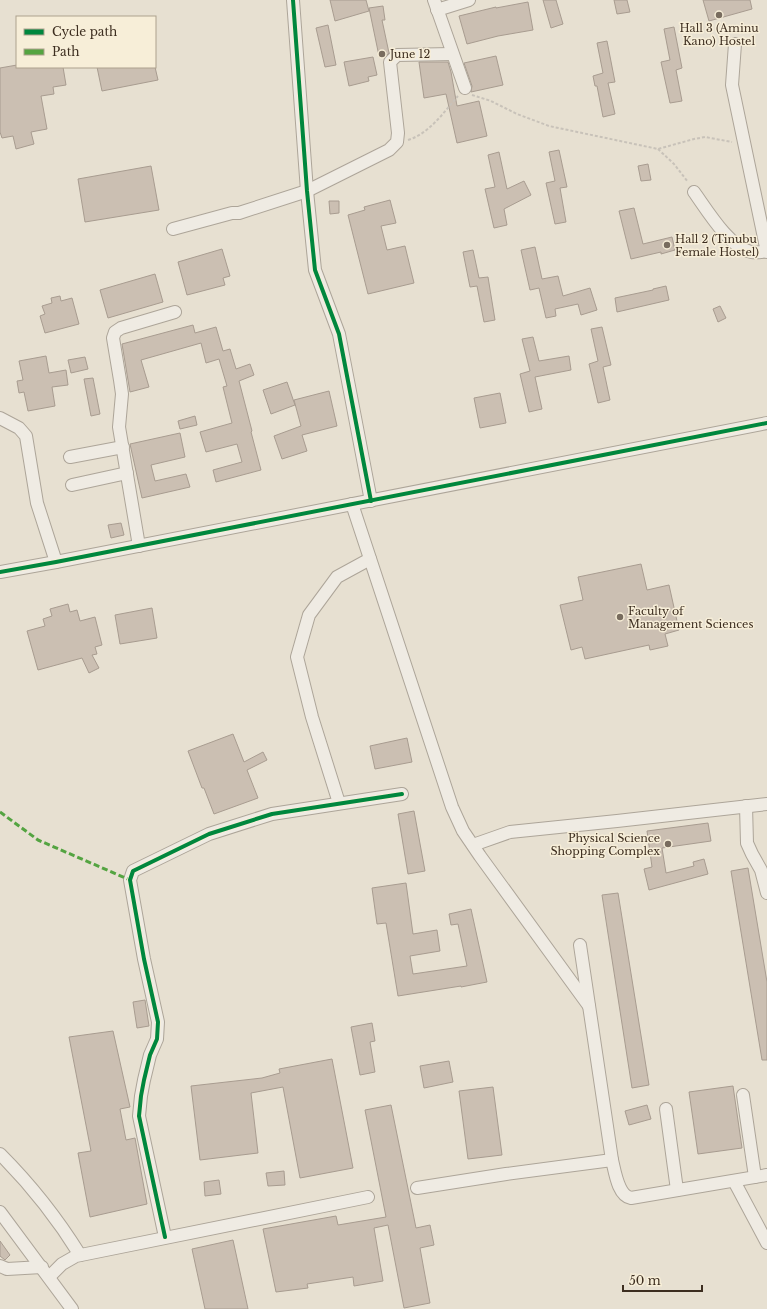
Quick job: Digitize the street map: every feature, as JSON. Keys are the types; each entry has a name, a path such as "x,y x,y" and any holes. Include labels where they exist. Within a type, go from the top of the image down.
{"street":[{"path":"293,0 307,191 315,270 338,334 371,501"},
{"path":"465,88 436,5 469,0"},
{"path":"694,192 734,242 752,252 767,252 732,85 735,44"},
{"path":"173,229 232,213 239,213 307,191 389,150 397,142 398,133 390,62 397,55 452,54"},
{"path":"139,546 119,427 122,394 112,338 115,332 121,328 174,312"},
{"path":"0,418 19,428 26,436 37,503 56,562"},
{"path":"0,572 767,423"},
{"path":"70,457 123,447"},
{"path":"72,485 127,473"},
{"path":"352,504 452,807 463,831 589,1006"},
{"path":"339,803 312,717 297,657 309,615 337,577 370,559"},
{"path":"165,1237 139,1116 144,1080 150,1055 157,1038 158,1022 144,959 130,880 132,871 209,834 272,814 402,794"},
{"path":"473,845 510,832 617,822 767,804"},
{"path":"746,806 748,843 752,854 764,871 767,893"},
{"path":"580,946 612,1160 621,1192 626,1197 631,1198 761,1176 743,1095"},
{"path":"666,1109 678,1190"},
{"path":"0,1154 21,1174 43,1200 80,1255"},
{"path":"417,1188 506,1174 612,1160"},
{"path":"734,1181 767,1243"},
{"path":"0,1266 7,1269 46,1272 80,1255 368,1197"},
{"path":"0,1212 72,1309"}],"path":[{"path":"397,142 415,138 430,128 465,88 475,97 491,101 517,114 549,126 658,150 705,137 744,144"},
{"path":"658,150 686,177 694,192"}],"building":[{"path":"330,0 366,0 369,11 335,21"},
{"path":"543,0 556,0 563,24 551,28"},
{"path":"614,0 627,0 630,12 617,14"},
{"name":"Hall 3 (Aminu Kano) Hostel","path":"703,0 750,0 752,9 709,21"},
{"path":"528,2 533,30 498,36 467,44 459,16 496,7"},
{"path":"383,6 385,20 382,20 389,53 387,55 379,56 369,8"},
{"path":"328,25 336,65 325,67 316,28"},
{"path":"674,27 682,68 676,70 682,101 670,103 661,62 670,60 664,29"},
{"path":"607,41 615,82 608,83 615,114 603,117 597,86 595,86 593,76 603,73 597,43"},
{"path":"496,56 503,85 471,92 472,86 464,63"},
{"path":"373,57 377,75 368,77 369,81 349,86 344,62"},
{"path":"419,62 448,62 457,106 479,101 487,136 457,143 446,94 424,98"},
{"path":"16,65 16,68 63,68 66,85 53,87 54,94 41,96 47,129 31,132 34,144 16,149 13,136 2,138 0,132 0,68"},
{"path":"97,68 155,68 158,80 102,91"},
{"path":"559,150 567,187 560,188 566,222 555,224 546,183 555,181 549,152"},
{"path":"499,152 507,189 524,181 531,195 504,209 507,225 494,228 485,189 495,187 488,155"},
{"path":"648,164 651,180 641,181 638,166"},
{"path":"151,166 159,210 85,222 78,179"},
{"path":"390,200 396,223 381,226 387,250 405,246 414,283 368,294 348,215 365,210 364,207"},
{"path":"329,201 339,201 339,213 330,214"},
{"path":"634,208 643,244 672,237 675,250 631,259 619,211"},
{"path":"535,247 542,279 558,276 563,296 590,288 597,310 581,315 578,304 555,309 556,316 546,318 539,288 530,290 521,250"},
{"path":"222,249 230,276 223,278 225,285 187,295 178,262"},
{"path":"473,250 479,278 488,277 495,320 484,322 477,286 470,287 463,252"},
{"path":"155,274 163,302 108,318 100,290"},
{"path":"666,286 669,300 617,312 615,298"},
{"path":"60,296 61,301 72,298 79,324 45,333 40,316 45,314 42,306 52,303 51,298"},
{"path":"720,306 726,318 718,322 713,309"},
{"path":"193,325 195,333 216,327 223,351 230,349 236,369 250,364 254,375 239,381 261,470 216,482 213,470 242,462 237,444 206,452 200,432 232,423 223,387 227,386 219,359 206,363 201,343 141,360 149,387 130,392 122,344"},
{"path":"602,327 611,365 603,367 610,400 598,403 589,364 598,361 591,329"},
{"path":"533,337 539,361 569,356 571,370 535,377 542,409 529,412 520,374 530,371 522,339"},
{"path":"46,356 49,373 66,370 68,385 52,387 55,406 28,411 24,392 19,393 17,381 23,380 19,361"},
{"path":"85,357 88,369 71,373 68,360"},
{"path":"93,378 100,414 91,416 84,379"},
{"path":"287,382 295,405 271,414 263,390"},
{"path":"329,391 337,426 302,435 307,451 282,459 274,436 301,426 294,400"},
{"path":"500,393 506,423 480,428 474,398"},
{"path":"195,416 197,425 180,429 178,421"},
{"path":"180,433 185,457 151,465 155,481 186,474 190,487 142,498 130,444"},
{"path":"121,523 124,535 111,538 108,525"},
{"name":"Faculty of Management Sciences","path":"641,564 647,590 669,585 679,630 665,634 668,646 650,650 649,645 585,659 582,647 571,650 560,605 583,600 578,577"},
{"path":"68,604 70,612 77,610 80,621 95,617 102,645 95,647 97,654 92,655 99,668 89,673 82,658 38,670 27,631 45,626 43,619 52,616 50,609"},
{"path":"152,608 157,638 120,644 115,615"},
{"path":"233,734 244,762 263,752 267,760 247,770 258,798 214,814 188,751"},
{"path":"407,738 412,762 375,769 370,746"},
{"path":"414,811 425,871 408,874 398,814"},
{"path":"708,823 711,841 662,848 666,873 694,866 693,862 704,859 708,874 649,890 644,869 652,867 647,831"},
{"path":"748,868 767,982 767,1060 762,1060 731,871"},
{"path":"406,883 413,934 437,930 440,951 410,956 413,974 467,966 458,924 451,925 449,914 471,909 487,982 398,996 386,923 377,924 372,888"},
{"path":"618,893 649,1085 632,1088 602,895"},
{"path":"145,1000 149,1026 137,1028 133,1002"},
{"path":"372,1023 375,1041 370,1042 375,1072 360,1075 351,1027"},
{"path":"113,1031 130,1107 120,1109 126,1140 135,1138 147,1204 90,1217 78,1153 91,1151 69,1037"},
{"path":"332,1059 353,1168 300,1178 283,1087 251,1093 258,1153 200,1160 191,1086 262,1078 280,1073 279,1069"},
{"path":"449,1061 453,1082 424,1088 420,1066"},
{"path":"733,1086 742,1148 698,1154 689,1092"},
{"path":"493,1087 502,1155 468,1159 459,1091"},
{"path":"391,1105 416,1228 430,1225 434,1245 420,1248 430,1303 404,1308 388,1225 374,1228 383,1281 354,1286 353,1277 307,1284 308,1288 276,1292 263,1229 336,1216 338,1225 386,1217 365,1110"},
{"path":"647,1105 651,1119 629,1125 625,1111"},
{"path":"284,1171 285,1185 268,1186 266,1173"},
{"path":"219,1180 221,1194 205,1196 204,1182"},
{"path":"233,1240 248,1309 205,1309 192,1249"},
{"path":"0,1241 10,1255 5,1260 0,1256"}],"marked path":[{"path":"0,812 38,840 130,880"}],"cycle path":[{"path":"293,0 307,191 315,270 339,334 371,501"},
{"path":"0,572 767,423"},
{"path":"165,1237 139,1116 144,1080 150,1055 157,1039 158,1022 144,959 130,880 133,871 209,834 272,814 402,794"}],"place":[{"name":"Hall 3 (Aminu Kano) Hostel","path":"719,15"},
{"name":"June 12","path":"382,54"},
{"name":"Hall 2 (Tinubu Female Hostel)","path":"667,245"},
{"name":"Faculty of Management Sciences","path":"620,617"},
{"name":"Physical Science Shopping Complex","path":"668,844"}]}
